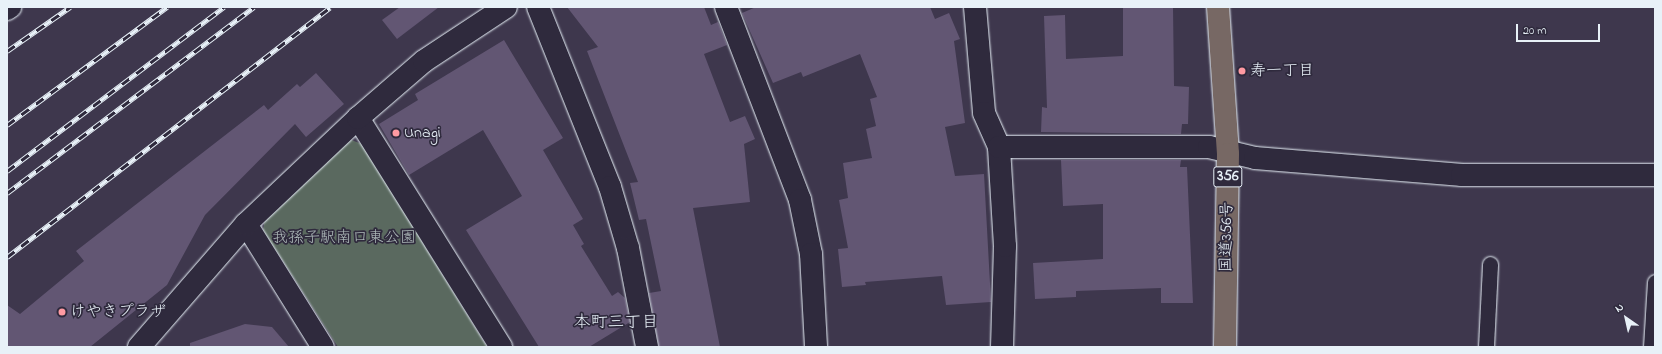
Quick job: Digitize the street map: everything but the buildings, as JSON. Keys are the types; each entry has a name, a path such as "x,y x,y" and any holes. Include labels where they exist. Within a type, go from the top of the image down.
{"highway":[{"name":"国道356号","path":"1218,7 1228,154 1225,347"}],"street":[{"path":"139,347 246,224 358,118 424,62 506,7"},
{"path":"538,7 610,188 628,248 647,347"},
{"path":"726,7 800,200 811,254 816,347"},
{"path":"975,7 984,113 999,147 1005,246 1002,347"},
{"path":"358,118 501,347"},
{"path":"999,147 1210,147 1228,154 1462,175 1655,175"},
{"path":"246,224 323,347"}],"lane":[{"path":"1486,347 1490,264"},
{"path":"1651,347 1655,282"}],"green space":[{"name":"我孫子駅南口東公園","path":"346,138 362,144 487,347 338,347 263,230 266,214"}],"railway":[{"path":"7,51 70,7"},
{"path":"7,125 167,7"},
{"path":"7,171 224,7"},
{"path":"7,193 254,7"},
{"path":"7,257 330,7"}],"place":[{"name":"寿一丁目","path":"1242,71"},
{"name":"Unagi","path":"396,133"},
{"name":"けやきプラザ","path":"62,312"}],"district":[{"name":"本町三丁目","path":"616,323"}]}
